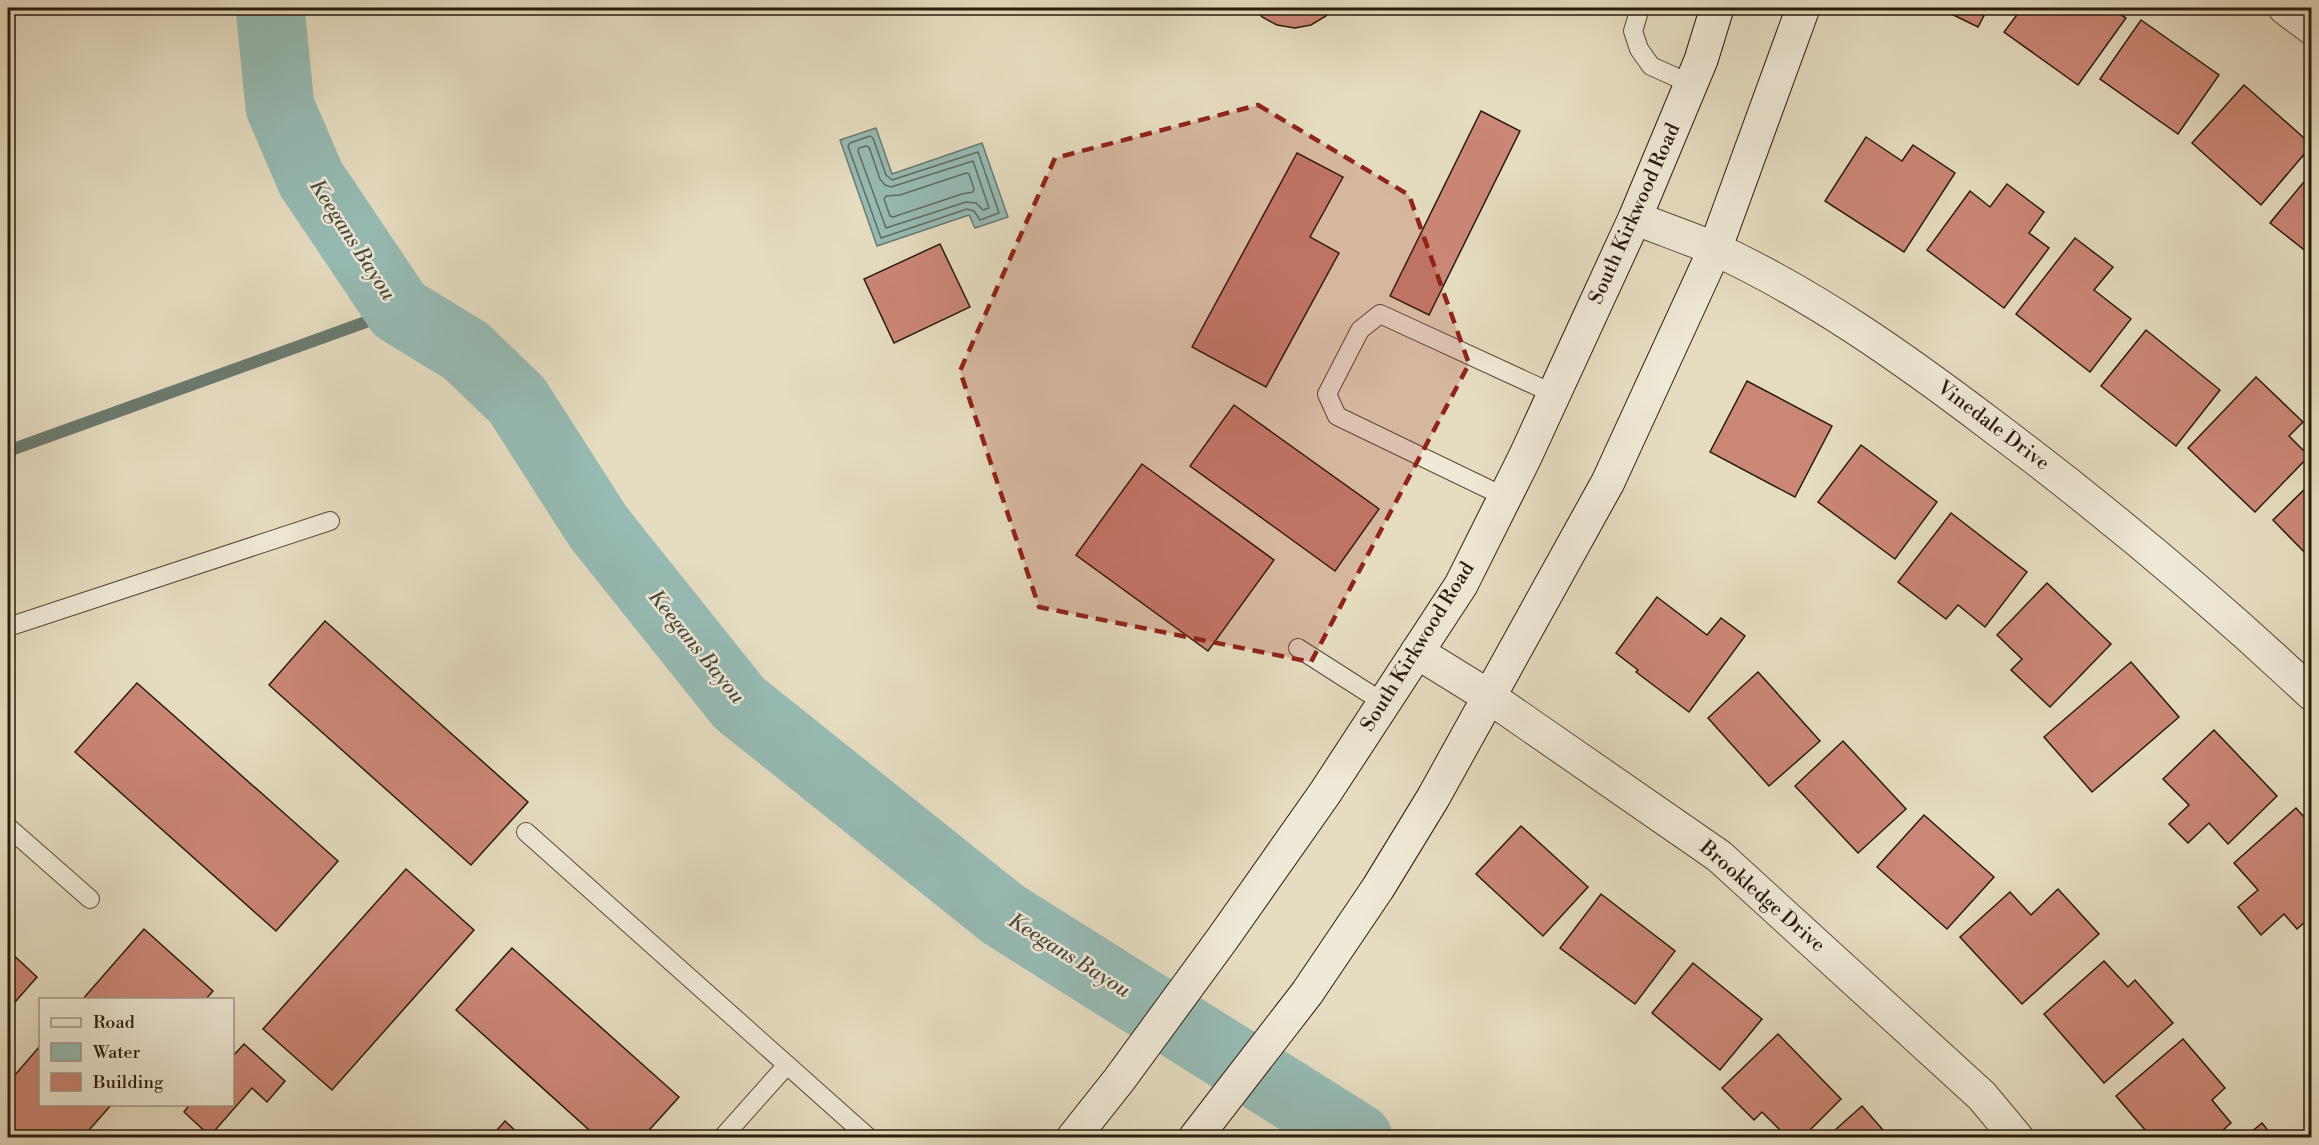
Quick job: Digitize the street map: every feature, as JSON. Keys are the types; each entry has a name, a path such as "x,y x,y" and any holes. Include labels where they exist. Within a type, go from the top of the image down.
{"main road":[{"name":"South Kirkwood Road","path":"1073,1137 1119,1080 1325,793 1461,585 1554,394 1635,218 1691,84 1717,8"},
{"path":"1196,1137 1307,993 1378,888 1421,818 1608,482 1715,249 1803,8"},
{"path":"2285,8 2312,28"},
{"name":"Vinedale Drive","path":"1635,218 1715,249 1805,296 1904,359 2066,481 2238,625 2312,694"},
{"name":"Brookledge Drive","path":"1417,652 1488,696 1719,856 1982,1096 2018,1137"}],"lane":[{"path":"1640,8 1633,32 1639,49 1651,66 1691,84"},
{"path":"1505,497 1337,416 1328,394 1360,330 1380,314 1554,394"},
{"path":"8,627 330,521"},
{"path":"1298,648 1384,703"},
{"path":"8,827 90,899"},
{"path":"526,832 869,1137"},
{"path":"722,1137 787,1065"}],"highlighted area":[{"path":"1258,105 1409,195 1469,364 1311,662 1039,607 960,371 1055,158"}],"water":[{"path":"876,128 892,174 982,143 1008,217 975,228 969,215 877,246 840,140"}],"building":[{"path":"1254,8 1334,8 1311,25 1295,28 1277,25 1262,17"},
{"path":"1939,8 1988,8 1978,27"},
{"path":"2022,8 2110,8 2126,18 2078,85 2004,32"},
{"path":"2141,20 2219,75 2178,134 2100,79"},
{"path":"2244,85 2312,145 2261,205 2192,143"},
{"path":"1481,111 1520,131 1429,315 1390,296"},
{"path":"1866,137 1902,161 1913,145 1955,173 1904,252 1825,201"},
{"path":"1297,153 1343,177 1310,237 1339,253 1266,387 1192,347"},
{"path":"2312,172 2312,256 2270,223"},
{"path":"2007,184 2044,212 2029,233 2049,248 2004,308 1927,250 1970,191 1990,207"},
{"path":"2075,238 2113,267 2094,290 2131,319 2090,372 2016,314"},
{"path":"940,244 970,307 894,343 864,279"},
{"path":"2146,330 2220,390 2176,446 2101,386"},
{"path":"2256,377 2303,422 2289,436 2309,456 2255,512 2188,448"},
{"path":"1747,381 1832,426 1795,497 1710,452"},
{"path":"1234,405 1379,509 1335,571 1190,466"},
{"path":"1861,445 1937,502 1895,559 1818,502"},
{"path":"1142,464 1274,560 1208,651 1076,555"},
{"path":"2312,482 2312,560 2273,520"},
{"path":"1951,513 2027,572 1985,627 1958,605 1946,619 1898,582"},
{"path":"2047,583 2111,644 2050,707 2011,670 2022,659 1997,635"},
{"path":"1657,597 1707,635 1721,618 1745,636 1689,712 1636,672 1638,670 1616,653"},
{"path":"325,621 528,802 471,865 269,685"},
{"path":"2131,662 2179,717 2092,792 2044,737"},
{"path":"1758,672 1820,741 1769,786 1708,718"},
{"path":"137,683 338,861 276,931 75,752"},
{"path":"2214,730 2277,796 2228,844 2209,823 2188,843 2169,824 2189,805 2163,779"},
{"path":"1843,741 1906,809 1858,853 1795,786"},
{"path":"2296,808 2312,826 2312,916 2297,929 2284,914 2261,935 2238,907 2258,890 2234,863"},
{"path":"1924,815 1994,877 1947,929 1877,867"},
{"path":"1521,826 1588,887 1543,936 1476,874"},
{"path":"406,869 474,930 332,1090 263,1029"},
{"path":"2058,889 2099,934 2022,1004 1960,937 2010,892 2031,915"},
{"path":"1601,894 1675,951 1635,1004 1560,948"},
{"path":"144,929 213,991 207,998 84,998"},
{"path":"512,948 679,1097 642,1138 598,1138 456,1010"},
{"path":"8,950 37,977 8,1010"},
{"path":"2104,961 2128,987 2135,980 2173,1023 2104,1083 2044,1014"},
{"path":"1693,963 1762,1019 1720,1070 1652,1013"},
{"path":"1778,1034 1841,1099 1802,1138 1788,1138 1762,1112 1754,1120 1722,1088"},
{"path":"2183,1039 2225,1088 2212,1100 2231,1123 2214,1138 2152,1138 2116,1096"},
{"path":"244,1044 285,1081 267,1102 252,1088 210,1136 184,1112 188,1106 234,1106 234,1055"},
{"path":"39,1047 39,1106 110,1106 82,1138 8,1138 8,1083"},
{"path":"1862,1106 1890,1138 1826,1138"},
{"path":"505,1121 523,1138 490,1138"},
{"path":"2262,1123 2274,1138 2244,1138"}],"waterway":[{"name":"Keegans Bayou","path":"270,8 280,107 311,179 399,310 466,351 517,400 599,528 739,703 1004,915 1358,1138"},
{"path":"8,451 399,310"}]}
